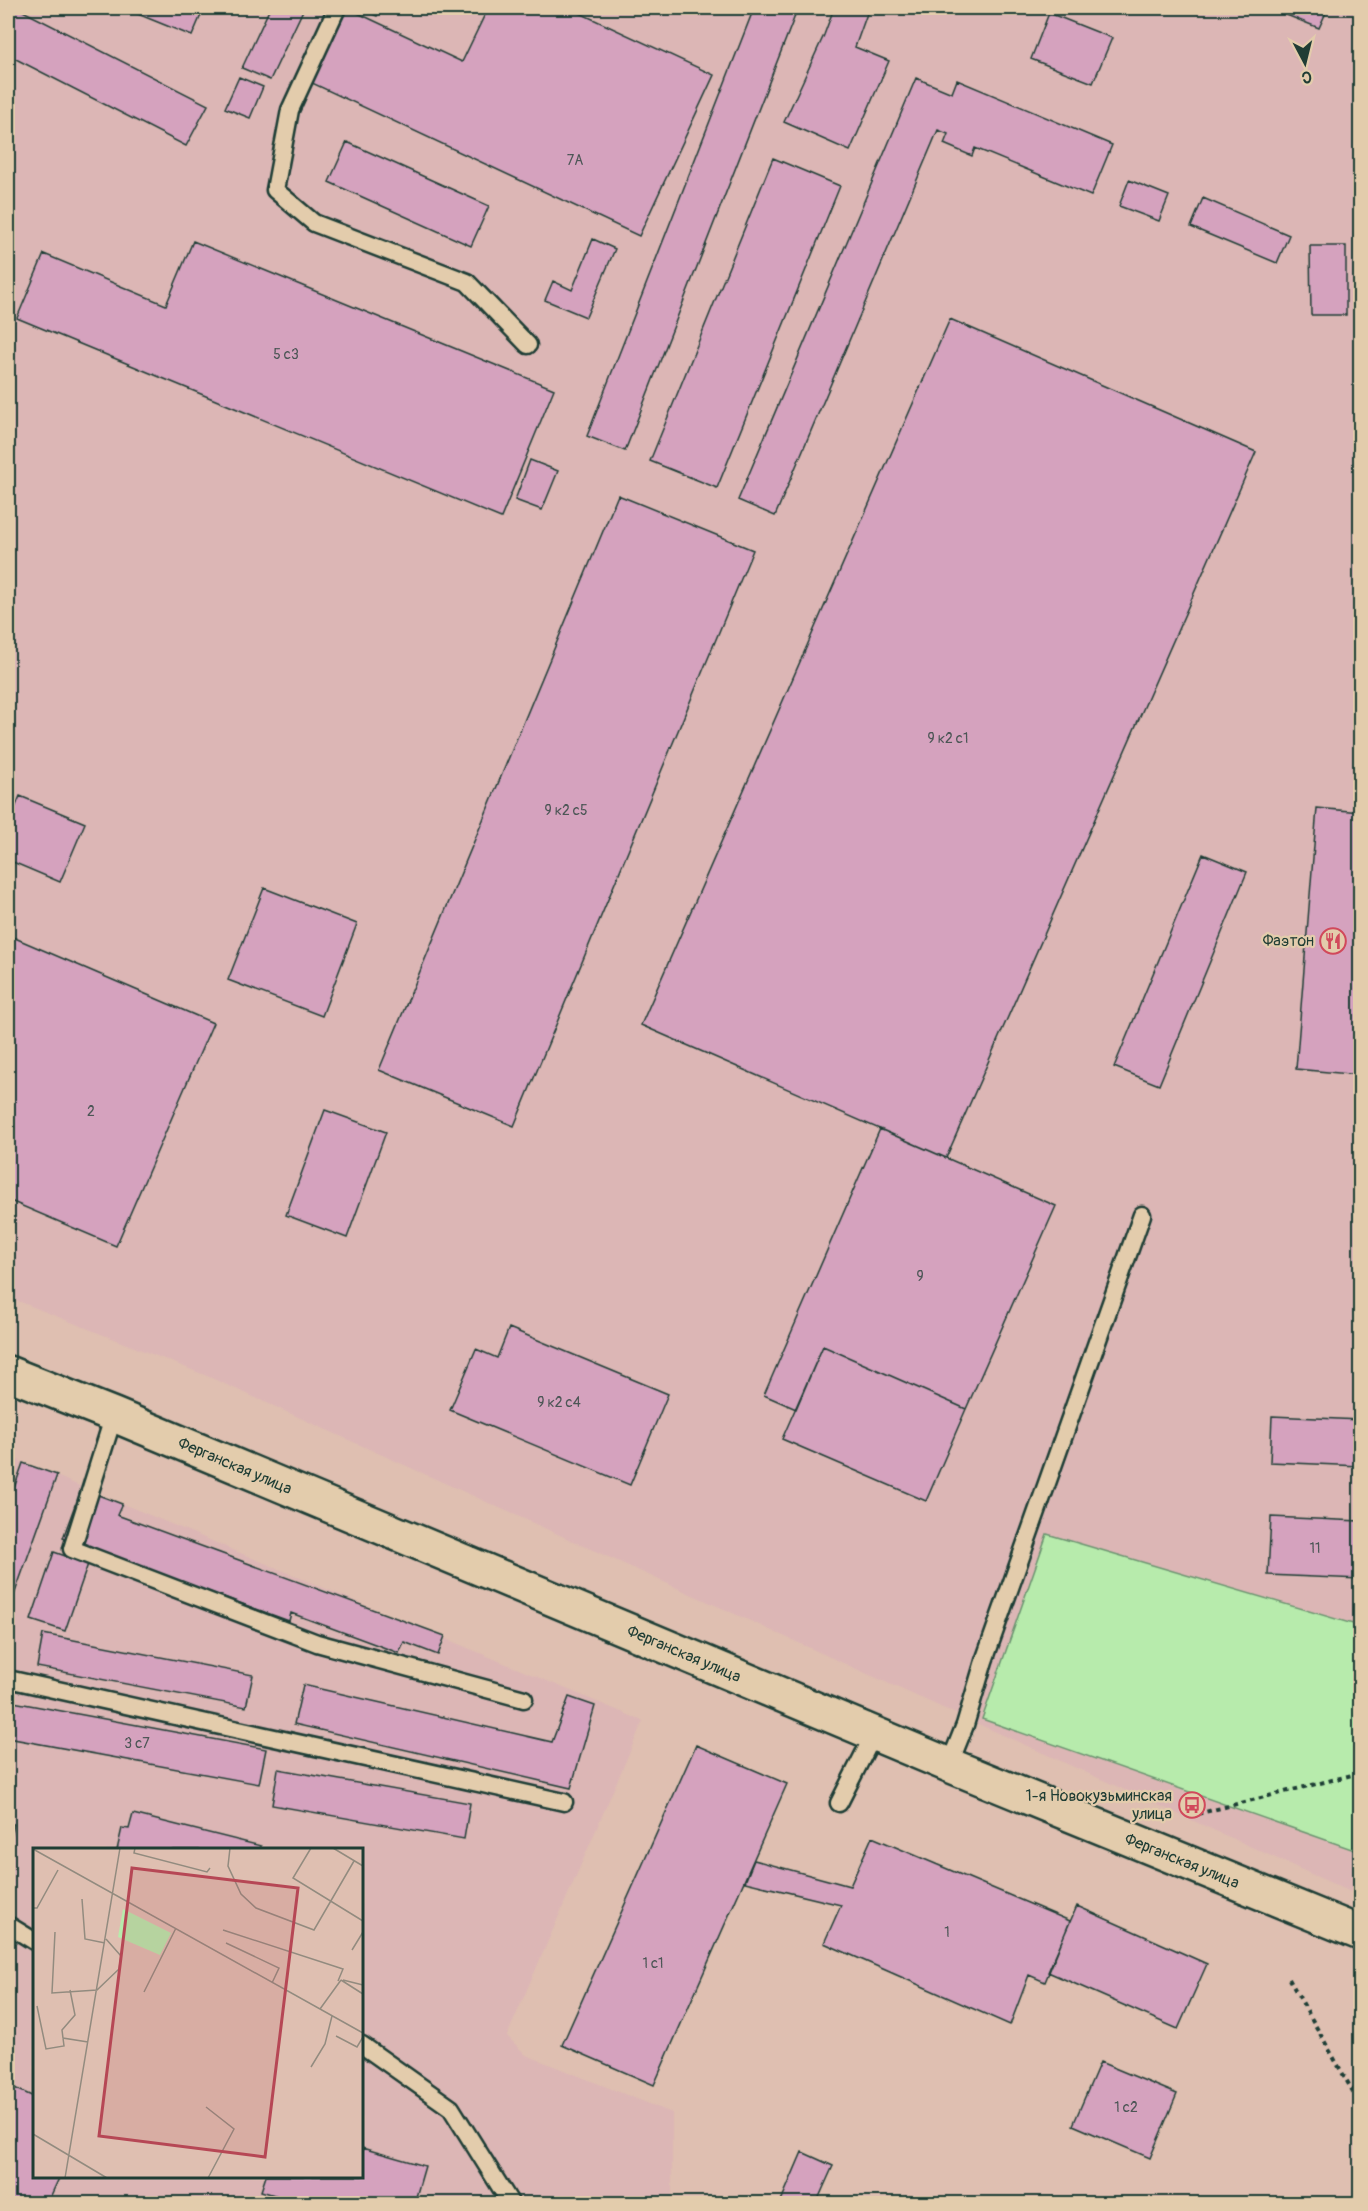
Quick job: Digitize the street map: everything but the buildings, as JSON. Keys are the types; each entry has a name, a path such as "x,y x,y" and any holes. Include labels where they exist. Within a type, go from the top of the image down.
{"street":[{"name":"Ферганская улица","path":"10,1380 114,1415 874,1734 1360,1933"}],"lane":[{"path":"337,8 290,110 275,190 314,223 467,282 528,345"},
{"path":"949,1765 965,1725 984,1661 1142,1215"},
{"path":"114,1415 72,1549 317,1643 524,1699"},
{"path":"8,1679 564,1802"},
{"path":"839,1803 874,1734"},
{"path":"8,1925 33,1940"},
{"path":"363,2045 451,2108 511,2204"}],"path":[{"path":"1189,1816 1360,1773"},
{"path":"1289,1979 1360,2104"}],"shaded area":[{"path":"8,8 1360,8 1360,1896 207,1376 8,1297"},
{"path":"8,1456 643,1721 507,2036 526,2055 672,2113 672,2203 8,2203"}],"green space":[{"path":"1047,1534 1360,1626 1360,1852 982,1719"}],"place":[{"name":"Фаэтон","path":"1333,941"},
{"name":"1-я Новокузьминская улица","path":"1192,1805"}]}
